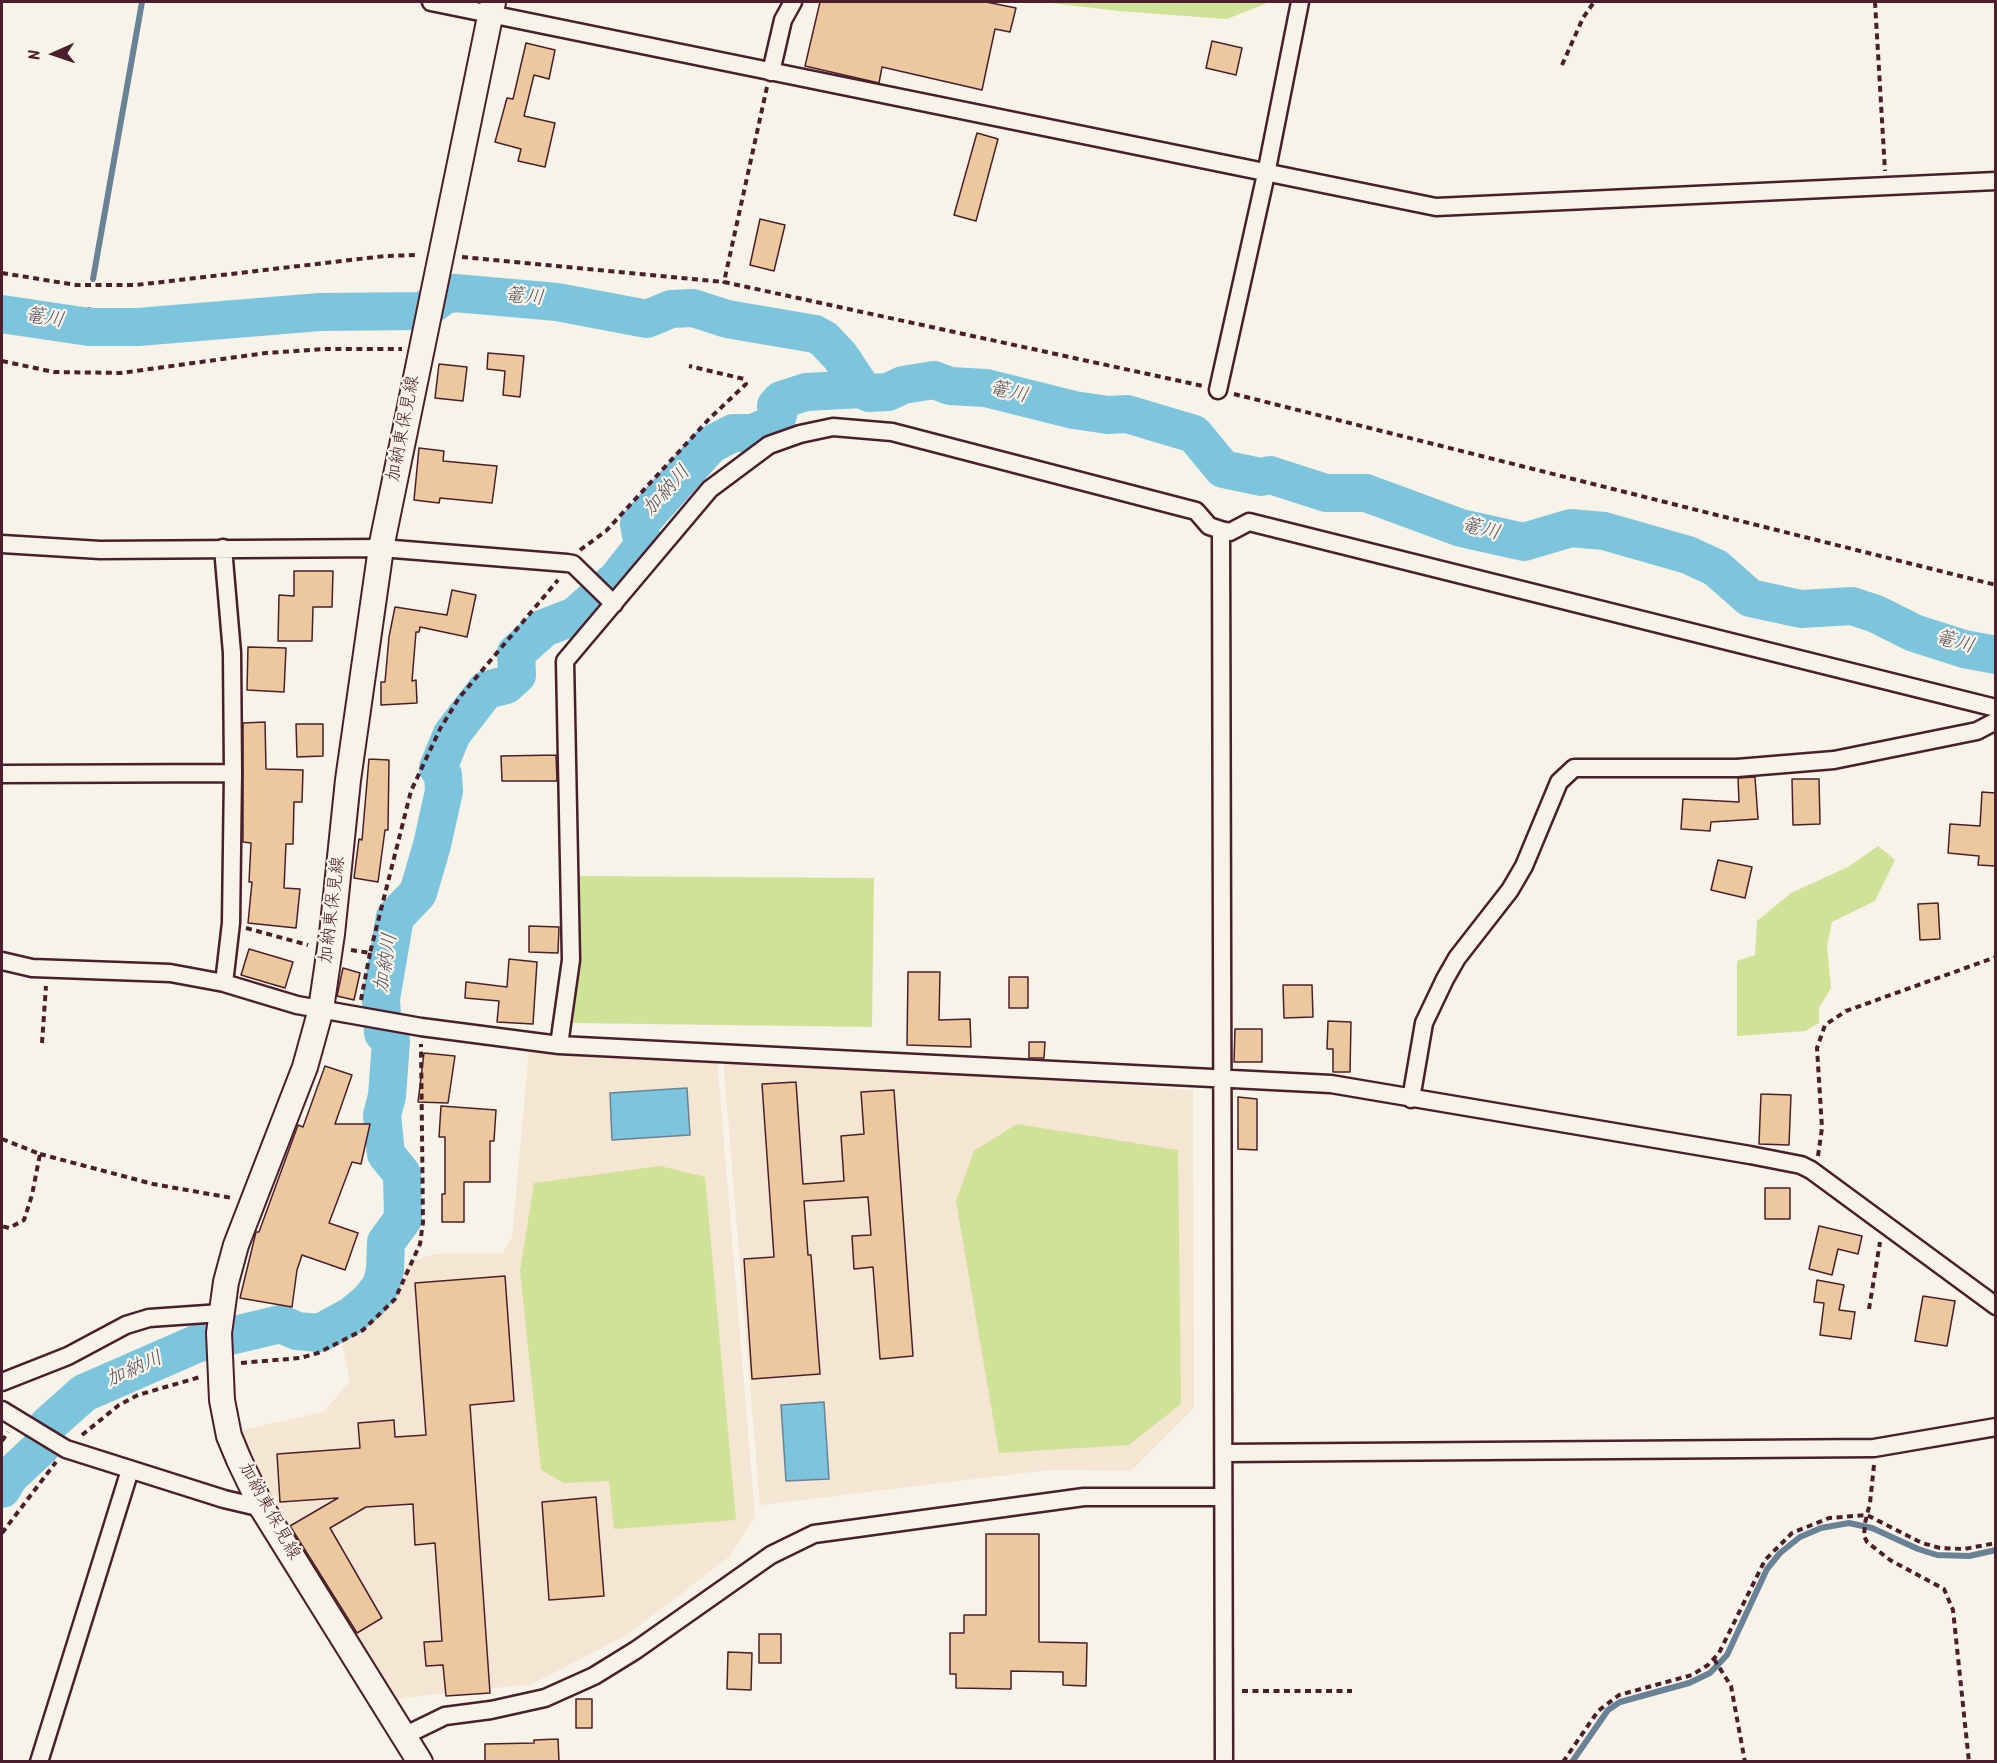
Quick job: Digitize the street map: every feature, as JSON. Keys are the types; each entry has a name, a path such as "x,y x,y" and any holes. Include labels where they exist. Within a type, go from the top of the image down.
{"main road":[{"name":"加納東保見線","path":"420,1761 406,1735 262,1508 229,1436 220,1371 220,1319 236,1245 306,1067 321,1009 330,949 348,780 381,548 492,8"}],"street":[{"path":"431,2 492,8 771,72 1436,207 1995,181"},
{"path":"771,72 783,20 793,2"},
{"path":"1218,390 1266,174 1300,2"},
{"path":"559,1045 571,960 565,662 610,602 710,489 770,445 800,434 833,427 892,432 1196,511 1209,526 1221,530 1230,532 1249,522 1995,708"},
{"path":"1221,530 1224,1761"},
{"path":"2,544 100,550 381,548 570,563 610,602"},
{"path":"223,548 232,653 233,773 231,923 224,983"},
{"path":"1411,1099 1424,1023 1445,979 1463,950 1510,890 1524,866 1559,782 1574,768 1737,768 1834,760 1977,731 1995,721"},
{"path":"2,774 233,773"},
{"path":"2,961 47,968 170,973 224,983 297,1005 421,1027 559,1045 1331,1084 1750,1155 1801,1165 1811,1170 1995,1306"},
{"path":"2,1382 68,1356 126,1325 148,1318 220,1319"},
{"path":"2,1410 21,1424 61,1446 130,1470 262,1508"},
{"path":"1224,1453 1874,1448 1995,1427"},
{"path":"39,1761 130,1470"},
{"path":"406,1735 445,1716 491,1710 545,1698 594,1676 636,1650 771,1555 814,1534 1084,1497 1223,1497"}],"path":[{"path":"1562,64 1583,18 1594,2"},
{"path":"1875,2 1886,186"},
{"path":"724,282 771,72"},
{"path":"2,273 76,285 136,285 385,256 724,282 1218,390 1995,585"},
{"path":"2,361 54,372 121,373 266,353 325,349 421,348"},
{"path":"366,1016 370,953 411,792 440,729 459,698 584,546 606,531 709,419 746,384 744,379 689,366"},
{"path":"231,923 288,941 330,949 344,948 370,953"},
{"path":"1811,1170 1817,1158 1822,1128 1817,1048 1825,1025 1833,1017 1846,1011 1995,957"},
{"path":"42,1042 47,968"},
{"path":"2,1533 61,1446 119,1405 138,1395 220,1371 318,1353 363,1330 395,1299 420,1244 423,1222 421,1027"},
{"path":"2,1139 40,1154 153,1184 239,1199 251,1204"},
{"path":"2,1226 9,1228 24,1220 32,1195 40,1154"},
{"path":"1869,1309 1885,1224"},
{"path":"1874,1448 1870,1503 1864,1522 1864,1536 1867,1542 1890,1560 1944,1589 1953,1610 1969,1761"},
{"path":"1563,1761 1598,1711 1618,1695 1692,1675 1714,1659 1760,1567 1778,1545 1792,1533 1829,1518 1867,1515 1922,1543 1940,1548 1964,1549 1995,1542"},
{"path":"1714,1659 1731,1686 1745,1761"},
{"path":"1223,1691 1352,1691"}],"shaded area":[{"path":"542,1045 717,1059 755,1517 730,1556 625,1636 532,1684 393,1699 264,1494 241,1430 324,1412 350,1380 341,1340 372,1322 410,1262 435,1254 502,1253 512,1237 529,1051"},
{"path":"723,1058 1193,1090 1194,1408 1131,1471 1049,1470 760,1505"}],"green space":[{"path":"1042,2 1270,2 1227,19 1119,11"},
{"path":"1878,846 1895,860 1875,901 1832,922 1827,946 1831,988 1819,1008 1819,1023 1805,1031 1737,1036 1737,961 1755,955 1757,921 1791,893 1848,867"},
{"path":"576,876 874,878 872,1027 573,1023 580,956"},
{"path":"1017,1124 1178,1150 1181,1404 1129,1445 999,1453 956,1201 974,1151"},
{"path":"660,1166 705,1177 736,1520 614,1529 609,1481 564,1483 541,1470 520,1271 534,1183"}],"water":[{"path":"687,1088 690,1135 612,1140 610,1093"},
{"path":"824,1402 829,1479 786,1481 781,1405"}],"building":[{"path":"820,2 986,2 1016,8 1010,32 995,29 982,90 882,67 879,83 805,66"},
{"path":"1212,41 1242,48 1236,75 1206,68"},
{"path":"526,43 555,50 549,79 534,75 524,116 555,123 545,167 518,161 521,149 495,142 507,98 513,99"},
{"path":"977,133 998,139 976,221 954,215"},
{"path":"760,219 785,225 774,271 750,265"},
{"path":"488,353 524,356 520,397 503,395 505,371 487,369"},
{"path":"439,364 467,367 463,401 435,398"},
{"path":"419,448 444,451 443,461 497,466 492,503 440,498 439,503 414,500"},
{"path":"294,571 333,571 332,607 313,607 312,641 278,641 279,595 294,596"},
{"path":"452,590 476,595 467,637 420,627 419,632 416,632 412,681 416,680 417,703 381,705 381,682 385,682 389,637 395,607 447,615"},
{"path":"248,647 286,648 284,692 247,690"},
{"path":"265,722 266,769 303,770 302,802 294,802 293,844 286,844 284,888 300,889 296,928 248,923 252,882 249,882 251,843 243,842 243,723"},
{"path":"296,724 323,724 323,756 297,757"},
{"path":"556,755 557,781 502,781 501,756"},
{"path":"369,759 389,760 388,830 385,830 378,882 354,878 359,839 362,840"},
{"path":"1755,777 1758,819 1711,822 1710,831 1681,829 1683,799 1739,802 1738,778"},
{"path":"1792,779 1819,779 1820,824 1793,825"},
{"path":"1982,792 1995,793 1995,866 1978,865 1979,856 1948,853 1950,824 1980,826"},
{"path":"1718,860 1752,867 1745,898 1711,890"},
{"path":"1938,903 1940,939 1920,940 1918,904"},
{"path":"529,926 559,927 558,953 529,952"},
{"path":"249,949 293,962 285,988 241,975"},
{"path":"509,959 537,962 533,1024 497,1022 499,1001 465,998 466,982 507,987"},
{"path":"343,968 360,973 354,1000 337,996"},
{"path":"908,972 940,972 939,1020 970,1019 971,1047 907,1045"},
{"path":"1009,977 1028,977 1028,1008 1009,1008"},
{"path":"1283,985 1312,985 1313,1017 1284,1018"},
{"path":"1328,1021 1351,1022 1350,1072 1333,1072 1333,1049 1327,1049"},
{"path":"1235,1029 1262,1029 1262,1062 1234,1062"},
{"path":"1029,1042 1045,1042 1044,1058 1029,1058"},
{"path":"424,1053 455,1056 448,1103 418,1102"},
{"path":"325,1066 352,1075 335,1124 370,1124 361,1164 352,1162 329,1223 358,1233 345,1270 302,1255 297,1270 292,1307 240,1298 256,1232 259,1232 298,1125 303,1127"},
{"path":"796,1082 803,1184 844,1181 841,1136 864,1134 861,1092 894,1090 913,1356 880,1359 873,1267 854,1269 852,1236 871,1235 868,1197 804,1201 808,1255 811,1255 820,1374 752,1379 744,1259 774,1257 762,1084"},
{"path":"1761,1094 1791,1095 1789,1145 1759,1144"},
{"path":"1238,1097 1257,1099 1257,1150 1238,1149"},
{"path":"441,1106 496,1110 494,1141 490,1141 490,1182 464,1182 464,1222 442,1222 442,1194 445,1194 445,1137 439,1137"},
{"path":"1765,1188 1790,1188 1790,1219 1765,1219"},
{"path":"1819,1226 1862,1236 1858,1254 1838,1249 1832,1275 1809,1269"},
{"path":"505,1276 514,1401 470,1405 490,1693 446,1696 443,1665 426,1666 424,1642 442,1641 435,1543 415,1545 413,1504 366,1507 330,1528 382,1618 357,1633 290,1526 338,1498 280,1502 277,1454 360,1448 358,1423 394,1420 395,1437 426,1435 415,1283"},
{"path":"1817,1280 1844,1285 1839,1310 1855,1312 1851,1339 1820,1335 1824,1303 1814,1302"},
{"path":"1923,1296 1955,1301 1947,1346 1915,1341"},
{"path":"596,1497 604,1596 549,1600 542,1502"},
{"path":"986,1534 1039,1534 1039,1642 1087,1643 1086,1686 1063,1685 1063,1672 1011,1671 1011,1689 956,1688 956,1674 950,1674 950,1633 964,1633 964,1615 986,1615"},
{"path":"759,1634 781,1634 781,1663 759,1663"},
{"path":"728,1652 752,1653 751,1690 727,1689"},
{"path":"576,1699 592,1699 592,1728 576,1728"},
{"path":"558,1739 559,1761 485,1761 485,1744 534,1743 534,1740"}],"waterway":[{"path":"93,279 142,2"},
{"name":"篭川","path":"2,314 89,327 138,327 320,312 423,311 445,295 455,293 557,302 647,319 671,309 693,308 727,319 815,334 824,339 840,356 862,389 869,393 888,392 903,385 934,380 950,386 986,388 1074,410 1108,415 1127,414 1194,434 1223,469 1261,477 1270,475 1326,493 1366,493 1461,528 1524,542 1571,528 1604,531 1688,555 1716,568 1750,598 1801,609 1852,606 1876,614 1914,633 1964,649 1996,655"},
{"path":"89,310 89,327"},
{"name":"加納川","path":"2,1489 9,1477 42,1446 48,1425 84,1393 196,1344 281,1324 297,1331 320,1333 351,1316 369,1301 381,1286 385,1270 386,1242 403,1219 402,1174 386,1154 382,1115 387,1096 391,1041 383,1033 381,999 395,917 418,893 432,845 444,791 443,775 438,768 452,734 486,690 506,685 517,675 516,653 544,628 575,616 617,579 643,546 639,524 710,445 733,433 753,433 774,424 778,415 776,406 781,400 806,392 862,389"},
{"path":"1572,1762 1608,1710 1620,1702 1689,1683 1710,1673 1727,1655 1767,1569 1780,1553 1800,1537 1821,1528 1849,1523 1872,1528 1937,1555 1969,1556 1996,1550"}]}
